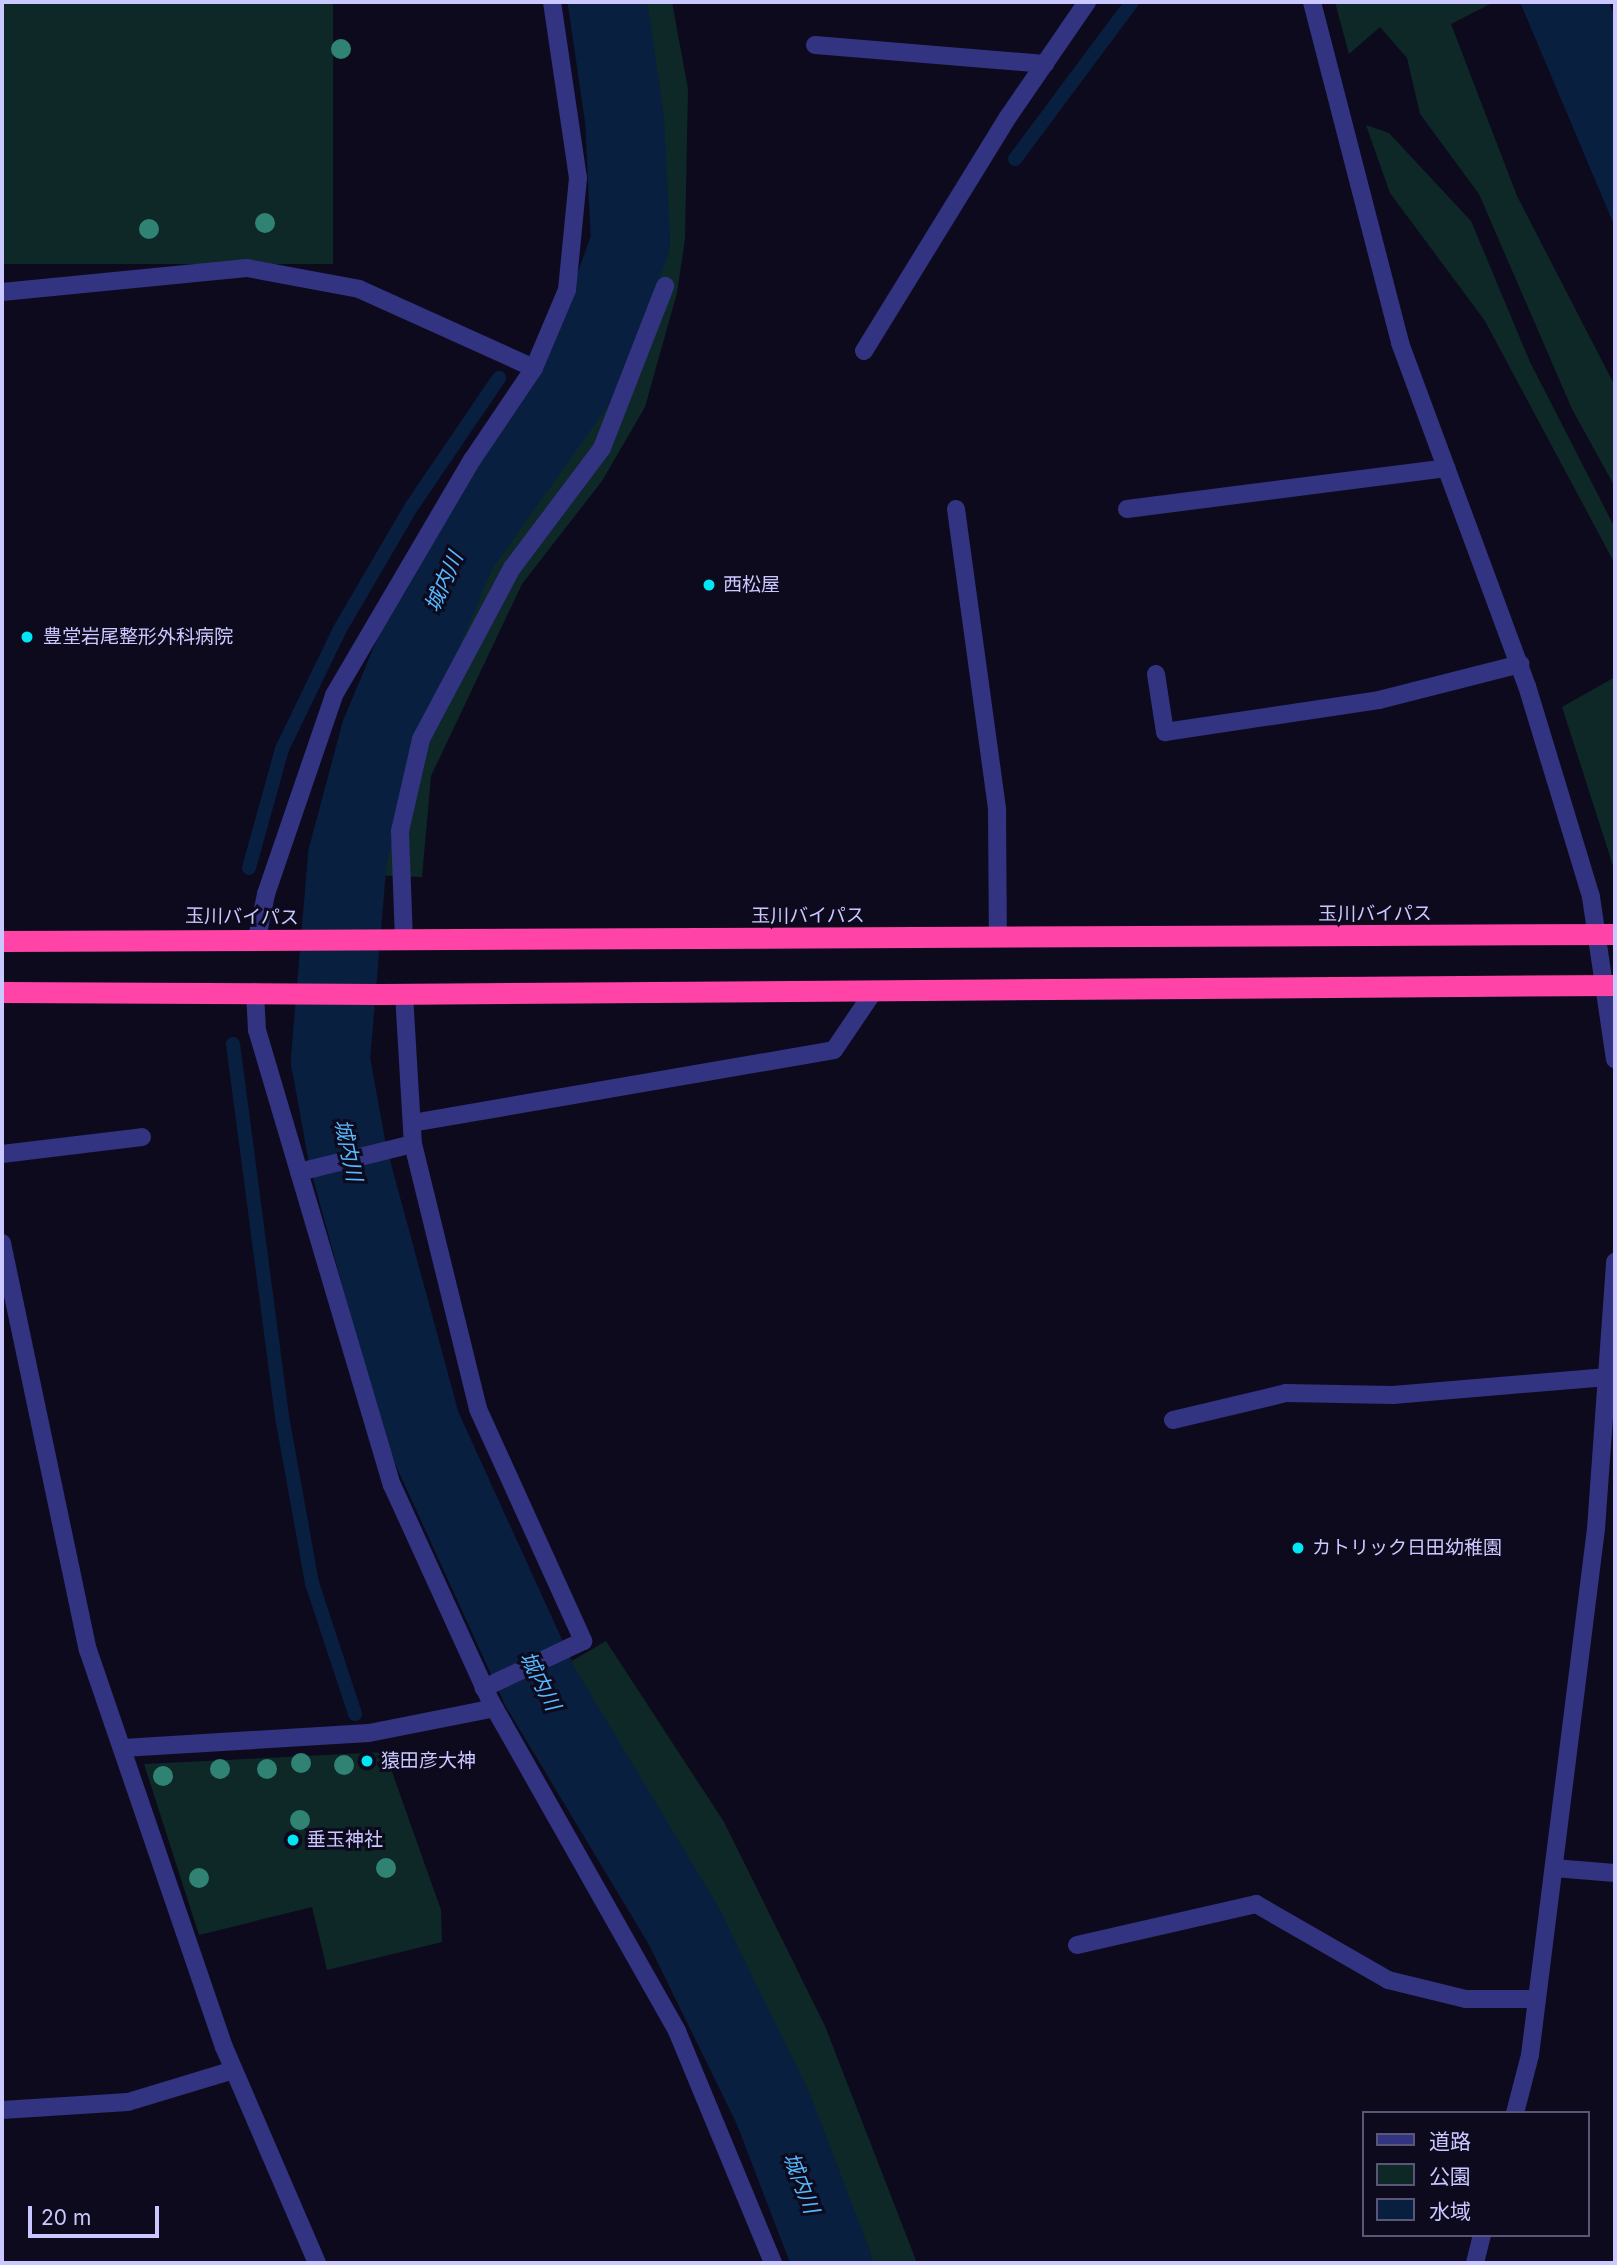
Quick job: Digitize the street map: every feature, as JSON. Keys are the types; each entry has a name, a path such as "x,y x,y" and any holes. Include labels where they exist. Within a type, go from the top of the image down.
{"highway":[{"name":"玉川バイパス","path":"2,941 1606,934"},
{"path":"2,992 404,994 1610,984"}],"street":[{"path":"257,938 266,894 334,695 472,460 534,368 567,290 578,178 552,2"},
{"path":"864,351 1087,2"},
{"path":"1312,2 1400,343 1520,664 1591,897 1606,934 1615,1059"},
{"path":"815,45 1045,64"},
{"path":"2,292 247,268 359,289 534,368"},
{"path":"398,941 400,831 421,739 512,568 603,449 665,286"},
{"path":"1127,509 1446,468"},
{"path":"956,509 997,810 998,938"},
{"path":"1156,674 1164,732 1379,700 1520,664"},
{"path":"412,1123 834,1050 874,991"},
{"path":"255,992 257,1030 391,1485 484,1688 677,2031 773,2263"},
{"path":"404,994 413,1144 478,1409 583,1642 484,1688"},
{"path":"2,1154 142,1138"},
{"path":"299,1172 413,1144"},
{"path":"2,1243 88,1650 233,2070 317,2263"},
{"path":"1515,2111 1530,2054 1596,1529 1615,1262"},
{"path":"1173,1420 1286,1393 1393,1395 1607,1377"},
{"path":"123,1748 369,1732 495,1708"},
{"path":"1553,1868 1615,1873"},
{"path":"1077,1945 1256,1904 1388,1980 1466,1999 1537,2000"},
{"path":"2,2110 128,2102 233,2070"},
{"path":"1475,2263 1482,2237"}],"green space":[{"path":"2,2 333,2 333,264 2,264"},
{"path":"627,2 672,2 688,89 685,239 677,293 645,407 602,481 522,584 431,776 422,877 367,875 406,729 484,551 578,437 638,268 643,134"},
{"path":"1335,2 1494,2 1451,24 1517,196 1615,386 1615,487 1572,409 1479,194 1420,114 1407,58 1380,27 1349,54"},
{"path":"1366,125 1389,133 1471,221 1530,362 1615,528 1615,564 1485,321 1390,193"},
{"path":"1615,677 1615,872 1562,707"},
{"path":"606,1641 724,1822 825,2026 917,2263 857,2263 795,2109 679,1867 565,1665"},
{"name":"垂玉神社","path":"385,1752 441,1910 442,1942 327,1970 312,1907 199,1935 144,1764"}],"water":[{"path":"1520,2 1609,2 1615,18 1615,227"}],"waterway":[{"name":"城内川","path":"607,2 624,118 630,242 584,370 457,549 380,733 347,856 330,1060 347,1154 421,1426 540,1687 684,1927 773,2109 832,2263"},
{"path":"1015,159 1132,2"},
{"path":"249,868 282,749 340,629 412,506 499,378"},
{"path":"233,1044 283,1422 312,1583 355,1714"}],"place":[{"name":"西松屋","path":"709,585"},
{"name":"豊堂岩尾整形外科病院","path":"27,637"},
{"name":"カトリック日田幼稚園","path":"1298,1548"},
{"name":"猿田彦大神","path":"367,1761"},
{"name":"垂玉神社","path":"293,1840"}]}
